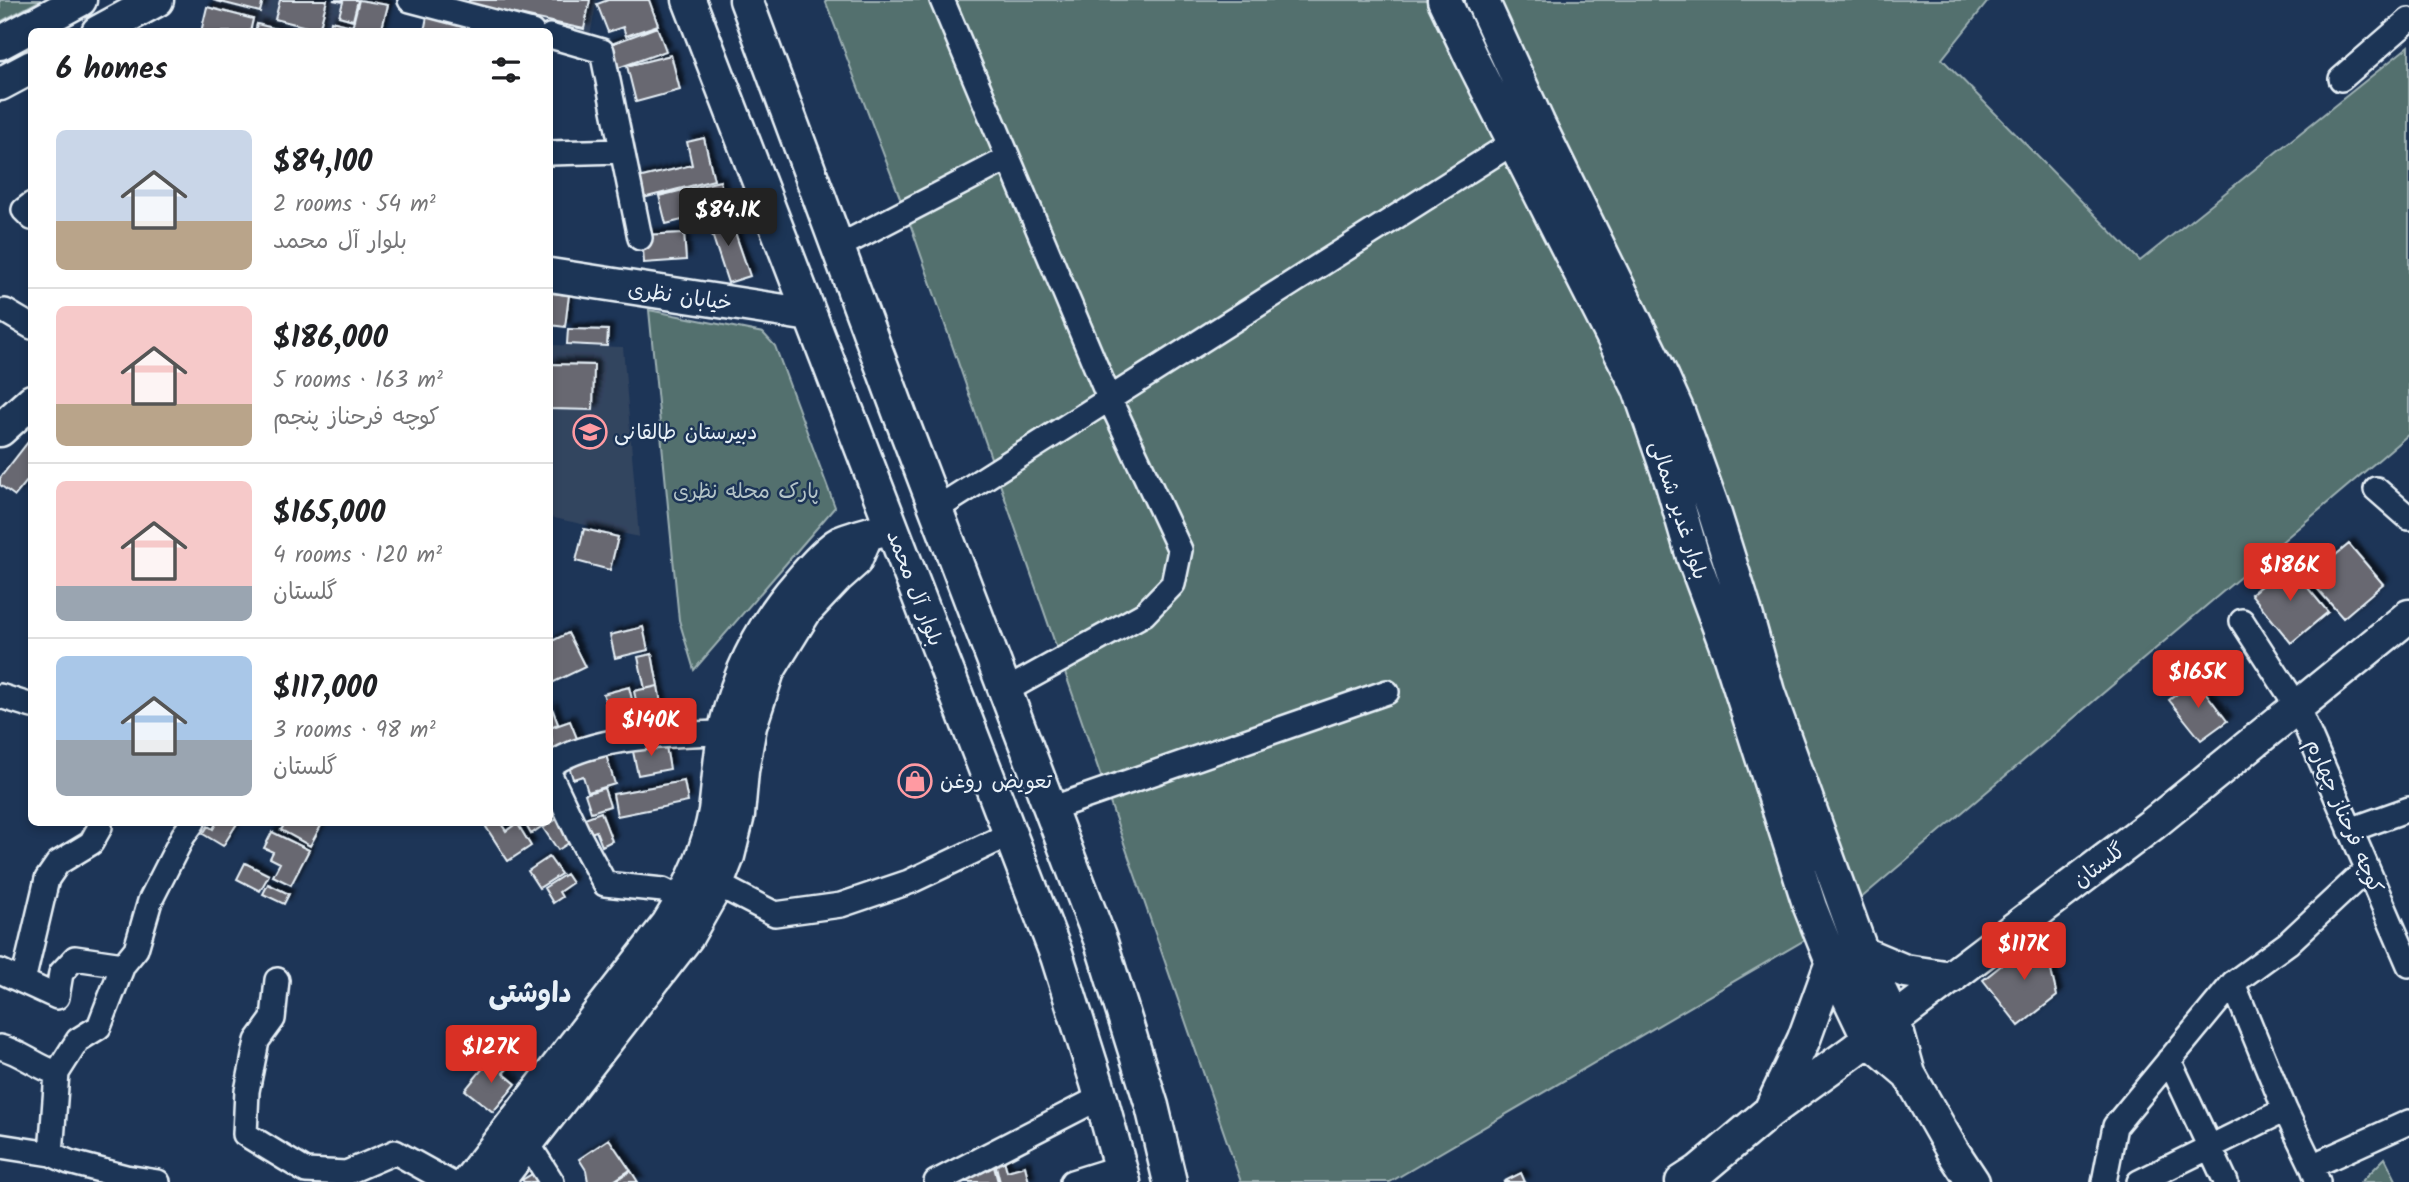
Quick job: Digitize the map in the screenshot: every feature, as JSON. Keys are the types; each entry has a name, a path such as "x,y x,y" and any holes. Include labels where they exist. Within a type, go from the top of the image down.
{"main road":[{"path":"0,43 80,0"},
{"name":"بلوار آل محمد","path":"690,0 810,315 879,532 1010,834 1056,956 1101,1097 1122,1175"},
{"path":"746,0 1101,942 1152,1106 1170,1182"},
{"name":"بلوار غدیر شمالی","path":"1444,0 1639,389 1811,907 1895,1020 1909,1074"},
{"name":"بلوار غدیر شمالی","path":"1482,0 1538,123 1646,341 1679,414 1713,508 1745,610 1869,1040"},
{"path":"109,28 146,14"},
{"path":"0,84 28,69"},
{"name":"خیابان نظری","path":"553,275 810,315"},
{"path":"0,430 28,405"},
{"path":"468,1182 668,924 683,900 696,875 711,831 725,733 736,691 747,661 772,617 803,578 840,544 879,532"},
{"path":"497,1182 687,937 717,884 733,836 750,726 768,671 805,611 836,577 855,561 879,532"},
{"name":"گلستان","path":"1682,1182 1769,1112 1869,1040 2154,823 2409,616"},
{"path":"1056,956 1101,942"},
{"path":"1769,1112 1847,958 1951,978"},
{"path":"1869,1040 1909,1074 1973,1182"}],"street":[{"path":"410,0 521,28"},
{"path":"942,0 1109,398 1180,550 1173,584 1144,614 1005,691"},
{"path":"2341,79 2409,20"},
{"path":"553,37 602,51 640,238"},
{"path":"936,509 1514,142"},
{"path":"553,153 622,151"},
{"path":"838,247 1007,159"},
{"path":"5,311 28,325"},
{"path":"2376,489 2409,517"},
{"name":"کوچه فرحناز چهارم","path":"2242,621 2297,706 2409,965"},
{"path":"1050,809 1387,692"},
{"path":"0,696 28,705"},
{"path":"553,764 559,759 609,742 675,734 725,733"},
{"path":"553,781 605,884 663,890 683,900"},
{"path":"2350,830 2409,809"},
{"path":"63,1166 57,1073 78,1040 99,1027 123,965 136,949 150,901 189,826"},
{"path":"23,981 47,879 58,863 91,843 100,827"},
{"path":"717,884 775,914 841,905 909,882 1010,834"},
{"path":"2104,1182 2115,1126 2233,983 2288,943 2367,869"},
{"path":"0,971 57,997 61,973 75,958 123,965"},
{"path":"277,981 272,1019 257,1041 247,1091 245,1134 297,1177 346,1173 395,1152 449,1182"},
{"path":"2233,983 2285,1110 2315,1174 2409,1122"},
{"path":"0,1047 11,1049 42,1069 57,1073"},
{"path":"2169,1060 2225,1182"},
{"path":"936,1182 1101,1097"},
{"path":"2139,1182 2285,1110"},
{"path":"528,1144 552,1182"},
{"path":"0,1146 63,1166 158,1182"},
{"path":"1072,1182 1122,1175"}],"shaded area":[{"path":"220,0 377,0 391,4 384,28 209,28 214,4"},
{"path":"445,0 597,0 590,35"},
{"name":"دبیرستان طالقانی","path":"553,345 623,347 639,537 553,518"}],"green space":[{"path":"0,0 41,0 0,22"},
{"path":"825,0 1989,0 1942,59 2140,261 2409,46 2409,434 1827,927 1390,1182 1241,1182 913,232"},
{"name":"پارک محله نظری","path":"649,310 763,333 775,346 835,507 694,670 679,620"},
{"path":"2385,1158 2397,1182 2361,1182"}],"building":[{"path":"213,0 263,0 260,12"},
{"path":"280,0 327,0 320,28 275,19"},
{"path":"333,0 358,0 353,20 339,16 343,2"},
{"path":"359,0 388,5 382,28 352,28"},
{"path":"469,0 590,0 584,29 468,4"},
{"path":"608,0 649,0 658,25 626,36 623,27 608,32 597,4"},
{"path":"207,7 253,19 251,28 202,28"},
{"path":"428,11 480,28 425,28"},
{"path":"331,21 352,26 352,28 330,28"},
{"path":"257,24 273,28 256,28"},
{"path":"657,27 666,51 615,69 606,46"},
{"path":"671,55 680,90 636,102 627,66"},
{"path":"704,138 714,180 643,198 638,178 692,165 687,142"},
{"path":"720,181 727,209 666,224 659,196"},
{"path":"728,212 750,276 728,283 707,219"},
{"path":"684,233 686,260 644,263 642,235"},
{"path":"553,293 569,295 565,327 553,325"},
{"path":"568,329 608,330 607,346 567,344"},
{"path":"553,364 594,365 593,410 553,409"},
{"path":"28,442 28,480 15,496 0,485 0,478"},
{"path":"584,529 618,537 610,570 576,561"},
{"path":"2349,544 2383,584 2343,618 2308,578"},
{"path":"2288,564 2328,612 2291,643 2251,594"},
{"path":"643,627 648,650 615,658 610,635"},
{"path":"568,633 585,667 553,683 553,640"},
{"path":"652,654 658,686 645,689 638,657"},
{"path":"2196,680 2227,721 2201,740 2169,700"},
{"path":"658,686 664,720 641,724 634,691"},
{"path":"629,687 636,716 615,721 603,694"},
{"path":"553,711 558,724 553,726"},
{"path":"570,721 580,746 553,756 553,727"},
{"path":"665,741 670,769 638,775 632,747"},
{"path":"604,749 615,784 588,792 583,776 573,779 567,760"},
{"path":"684,781 688,802 617,816 613,794"},
{"path":"604,788 610,806 591,812 585,794"},
{"path":"601,812 612,841 602,846 596,831 588,834 582,819"},
{"path":"560,817 575,839 558,850 543,828 553,826 553,822"},
{"path":"208,826 213,829 215,826 236,826 223,846 203,834"},
{"path":"284,826 321,826 310,846 281,830"},
{"path":"503,826 506,831 513,826 519,826 531,846 508,861 486,827"},
{"path":"528,826 542,826 531,834"},
{"path":"272,832 309,850 291,885 273,876 280,863 270,858 273,852 264,848"},
{"path":"549,857 561,874 539,888 528,871"},
{"path":"245,863 269,875 260,891 237,879"},
{"path":"566,874 572,883 559,892 562,897 553,903 544,888"},
{"path":"268,884 289,894 284,904 263,894"},
{"path":"2042,933 2057,996 2019,1026 1983,980"},
{"path":"493,1056 508,1068 503,1073 516,1084 493,1112 465,1090"},
{"path":"609,1139 630,1170 612,1182 588,1182 586,1170 579,1159"},
{"path":"1004,1160 1007,1171 1025,1166 1029,1182 1000,1182 995,1162"},
{"path":"993,1163 998,1182 963,1182 960,1171"},
{"path":"631,1171 638,1182 614,1182"},
{"path":"534,1173 539,1182 522,1180"},
{"path":"1521,1173 1525,1182 1503,1182"}],"place":[{"name":"دبیرستان طالقانی","path":"590,432"},
{"name":"تعویض روغن","path":"915,781"}],"district":[{"name":"داوشتی","path":"530,992"}]}
